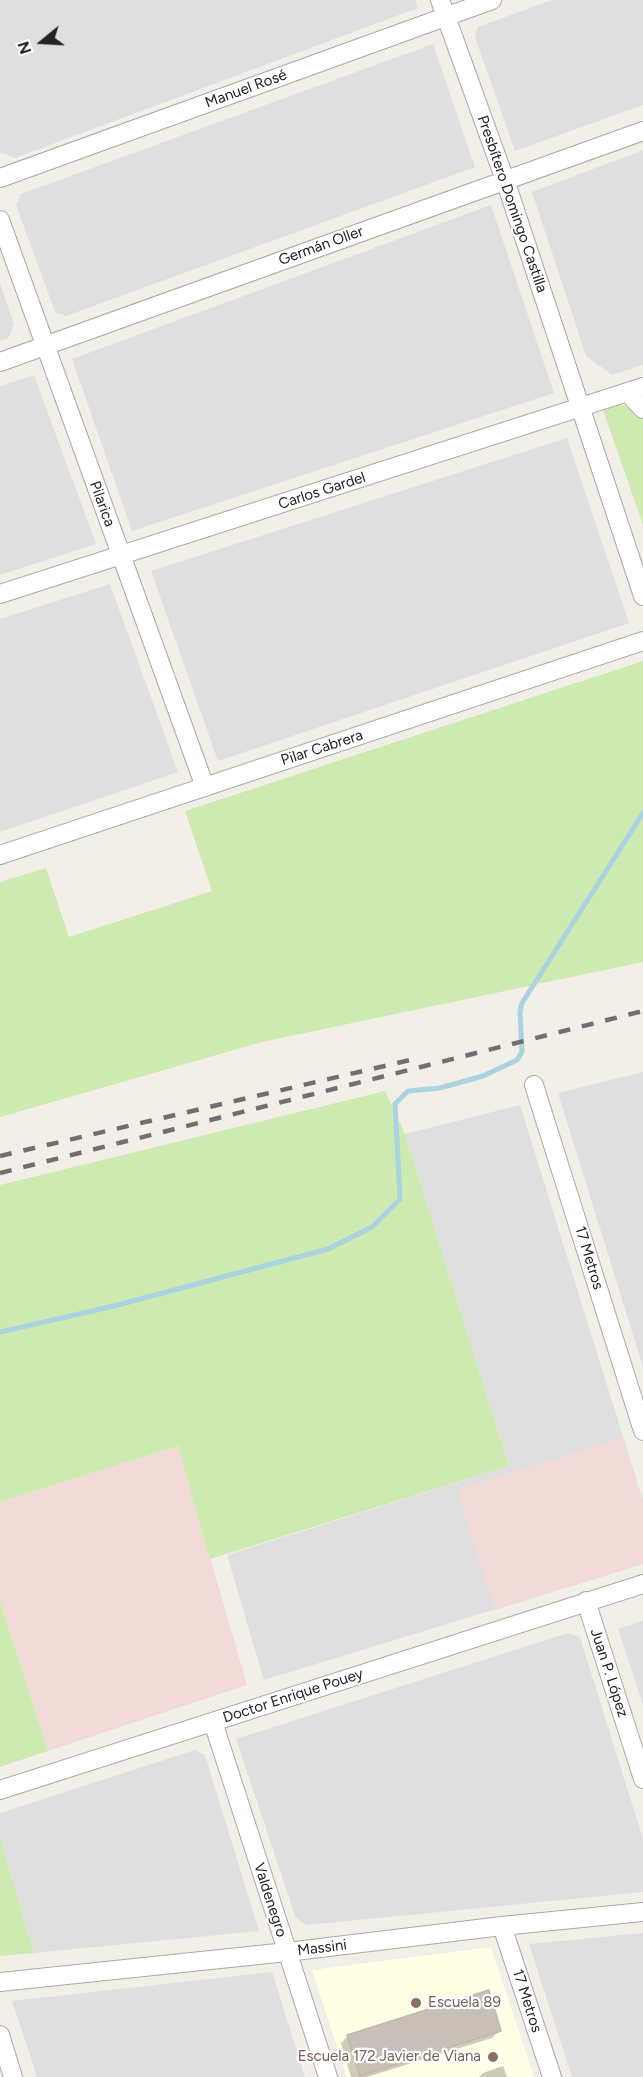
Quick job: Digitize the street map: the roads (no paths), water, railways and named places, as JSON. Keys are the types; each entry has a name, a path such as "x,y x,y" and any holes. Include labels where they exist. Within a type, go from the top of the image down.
{"street":[{"name":"Manuel Rosé","path":"0,178 443,8 492,0"},
{"name":"Presbítero Domingo Castilla","path":"443,8 505,180 643,596"},
{"name":"Germán Oller","path":"0,362 643,131"},
{"name":"Pilarica","path":"0,220 205,787"},
{"name":"Carlos Gardel","path":"0,594 635,390"},
{"path":"635,390 643,410"},
{"name":"Pilar Cabrera","path":"0,855 643,641"},
{"name":"17 Metros","path":"534,1085 643,1431"},
{"name":"Doctor Enrique Pouey","path":"0,1790 643,1584"},
{"name":"Juan P. López","path":"586,1602 643,1779"},
{"name":"Valdenegro","path":"213,1722 328,2077"},
{"name":"Massini","path":"0,1982 643,1912"},
{"name":"17 Metros","path":"502,1926 552,2077"},
{"path":"0,2035 13,2077"}],"waterway":[{"path":"0,1332 114,1306 328,1249 372,1227 400,1199 395,1104 408,1091 440,1088 483,1076 517,1060 522,1052 520,1012 522,1003 643,813"}],"railway":[{"path":"0,1173 643,1011"},
{"path":"0,1156 410,1060"}],"place":[{"name":"Escuela 89","path":"416,2003"},
{"name":"Escuela 172 Javier de Viana","path":"493,2057"}]}
